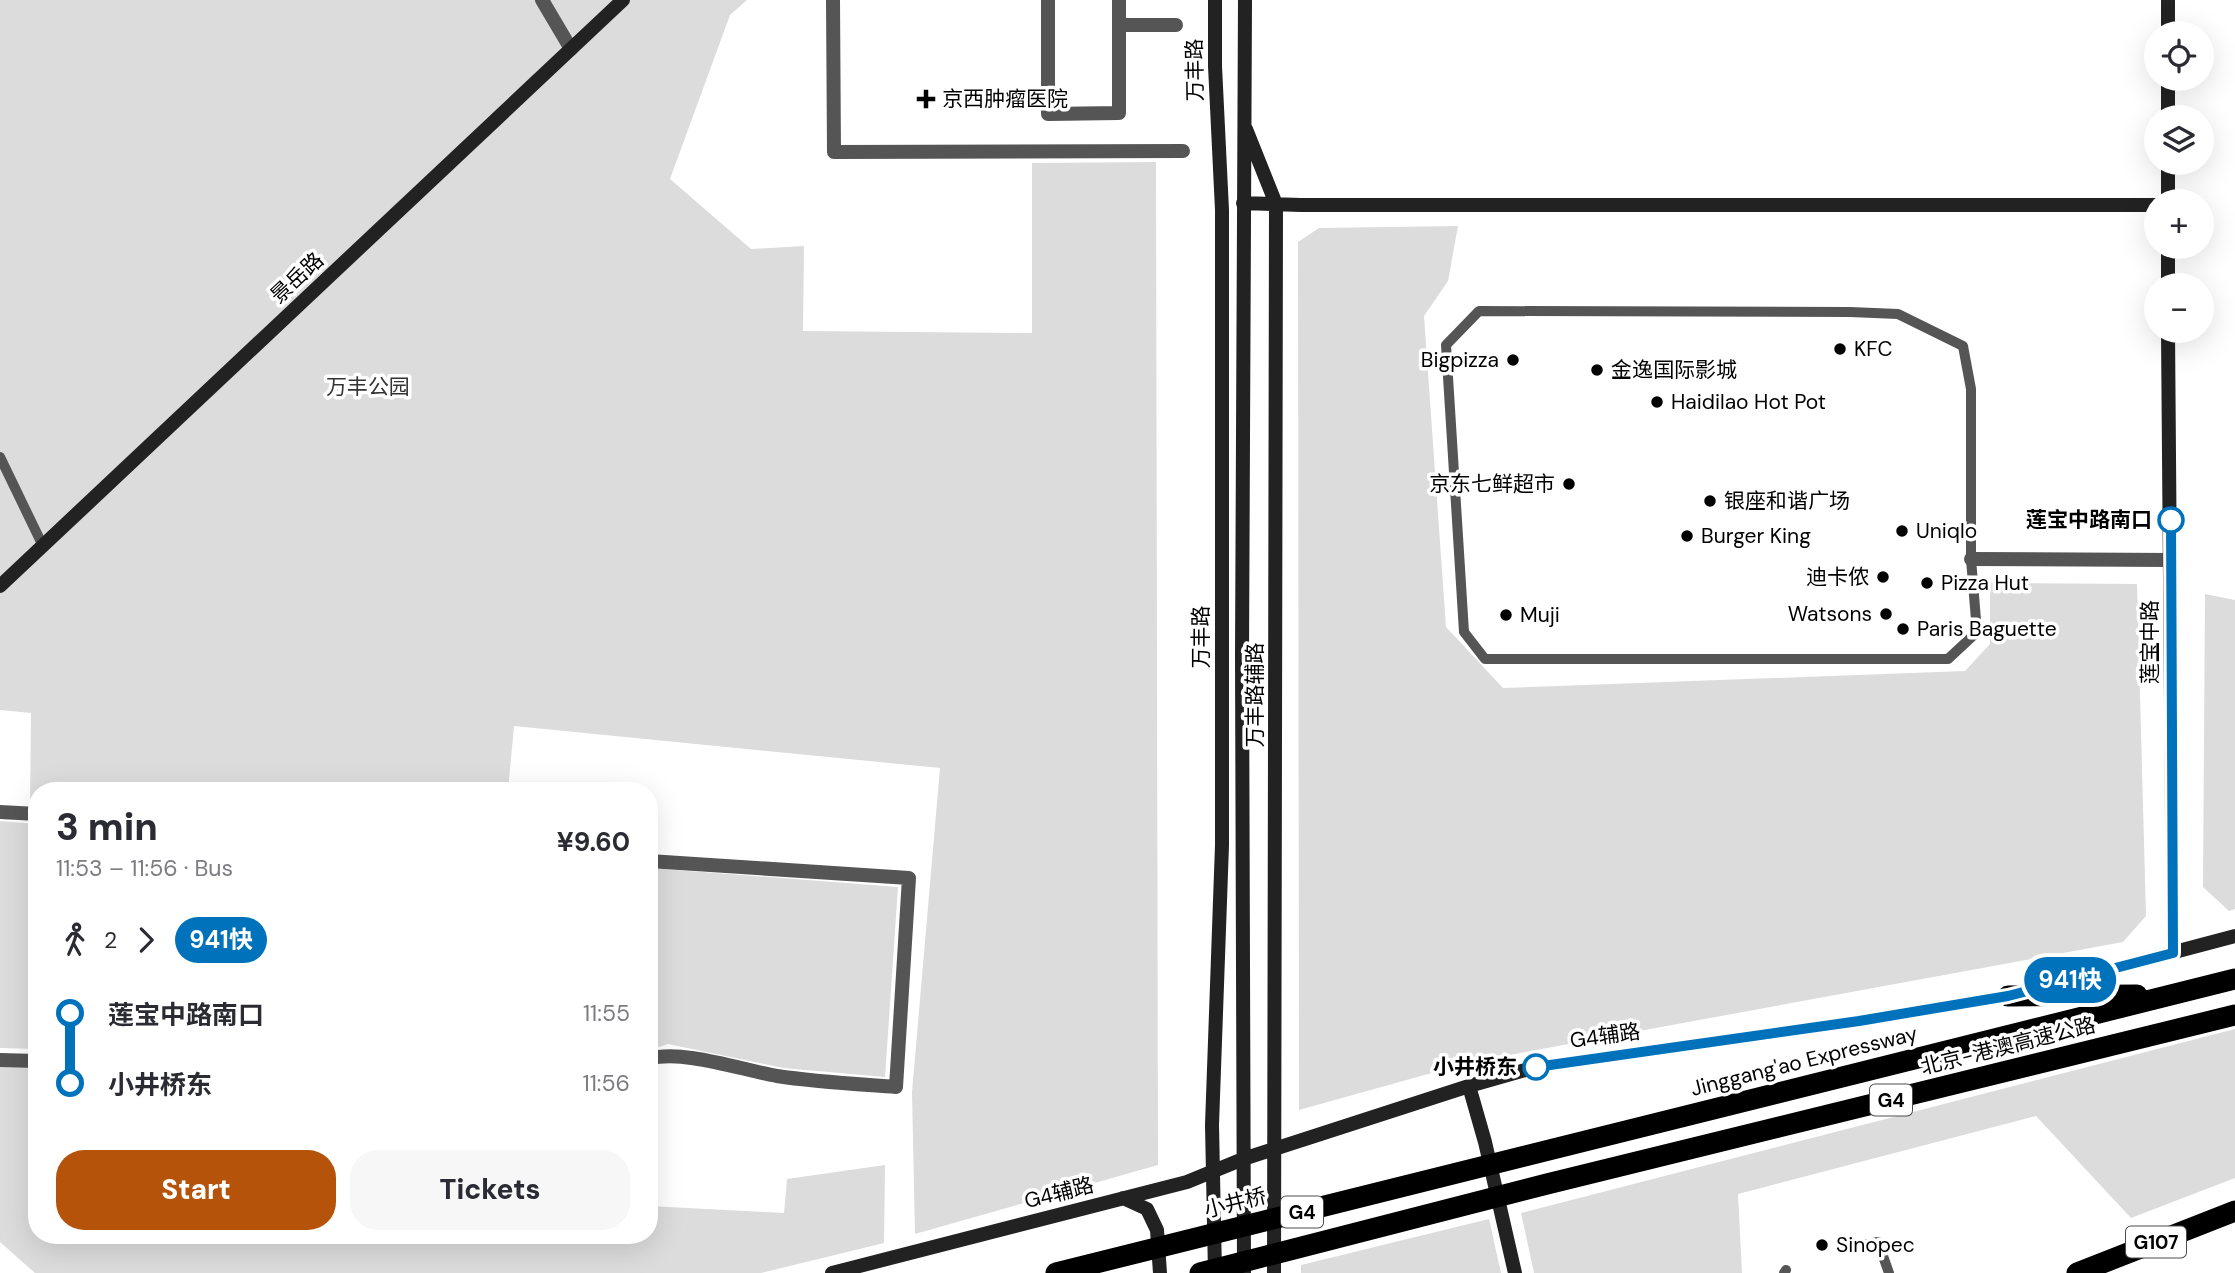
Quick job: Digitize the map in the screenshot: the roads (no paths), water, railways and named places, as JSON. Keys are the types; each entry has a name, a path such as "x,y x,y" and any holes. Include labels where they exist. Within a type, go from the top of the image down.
{"highway":[{"name":"Jinggang'ao Expressway","path":"1547,1151 2235,979"},
{"path":"2008,996 2174,995"},
{"name":"北京-港澳高速公路","path":"1200,1273 1548,1184 2235,1015"},
{"name":"小井桥","path":"1056,1273 1547,1151"},
{"name":"G107","path":"2077,1273 2235,1210"}],"street":[{"path":"542,0 571,49"},
{"name":"景岳路","path":"0,586 623,0"},
{"path":"833,0 834,152 1183,151"},
{"path":"1048,0 1048,114 1119,113 1119,0"},
{"name":"万丰路","path":"1216,0 1215,66 1222,209 1222,845 1212,1125 1216,1273"},
{"name":"万丰路","path":"1244,1273 1245,0"},
{"path":"2168,0 2168,21"},
{"path":"1119,25 1176,25"},
{"name":"万丰路辅路","path":"1244,122 1276,204 1274,1273"},
{"path":"1243,203 2144,205"},
{"name":"莲宝中路","path":"2168,343 2173,953"},
{"path":"1970,559 2171,561"},
{"path":"0,811 28,813"},
{"path":"658,862 909,878 895,1087 778,1076 717,1063 658,1056"},
{"name":"G4辅路","path":"832,1273 1187,1182 1243,1159 1536,1067 1859,1021 2008,996 2235,936"},
{"path":"0,1060 28,1061"},
{"path":"1469,1086 1485,1142 1514,1273"},
{"path":"1122,1198 1147,1209 1157,1230 1160,1273"}],"lane":[{"path":"1479,311 1898,314 1963,346 1972,389 1970,559 1978,632 1948,659 1485,659 1464,632 1446,345 1479,311"},
{"path":"0,457 43,546"},
{"path":"1864,1245 1878,1242 1889,1273"}],"place":[{"name":"京西肿瘤医院","path":"926,99"},
{"name":"KFC","path":"1840,349"},
{"name":"Bigpizza","path":"1513,360"},
{"name":"金逸国际影城","path":"1597,370"},
{"name":"Haidilao Hot Pot","path":"1657,402"},
{"name":"京东七鲜超市","path":"1569,484"},
{"name":"银座和谐广场","path":"1710,501"},
{"name":"莲宝中路南口","path":"2171,520"},
{"name":"Uniqlo","path":"1902,531"},
{"name":"Burger King","path":"1687,536"},
{"name":"迪卡侬","path":"1883,577"},
{"name":"Pizza Hut","path":"1927,583"},
{"name":"Watsons","path":"1886,614"},
{"name":"Muji","path":"1506,615"},
{"name":"Paris Baguette","path":"1903,629"},
{"name":"小井桥东","path":"1536,1067"},
{"name":"Sinopec","path":"1822,1245"}],"park label":[{"name":"万丰公园","path":"368,387"}]}
